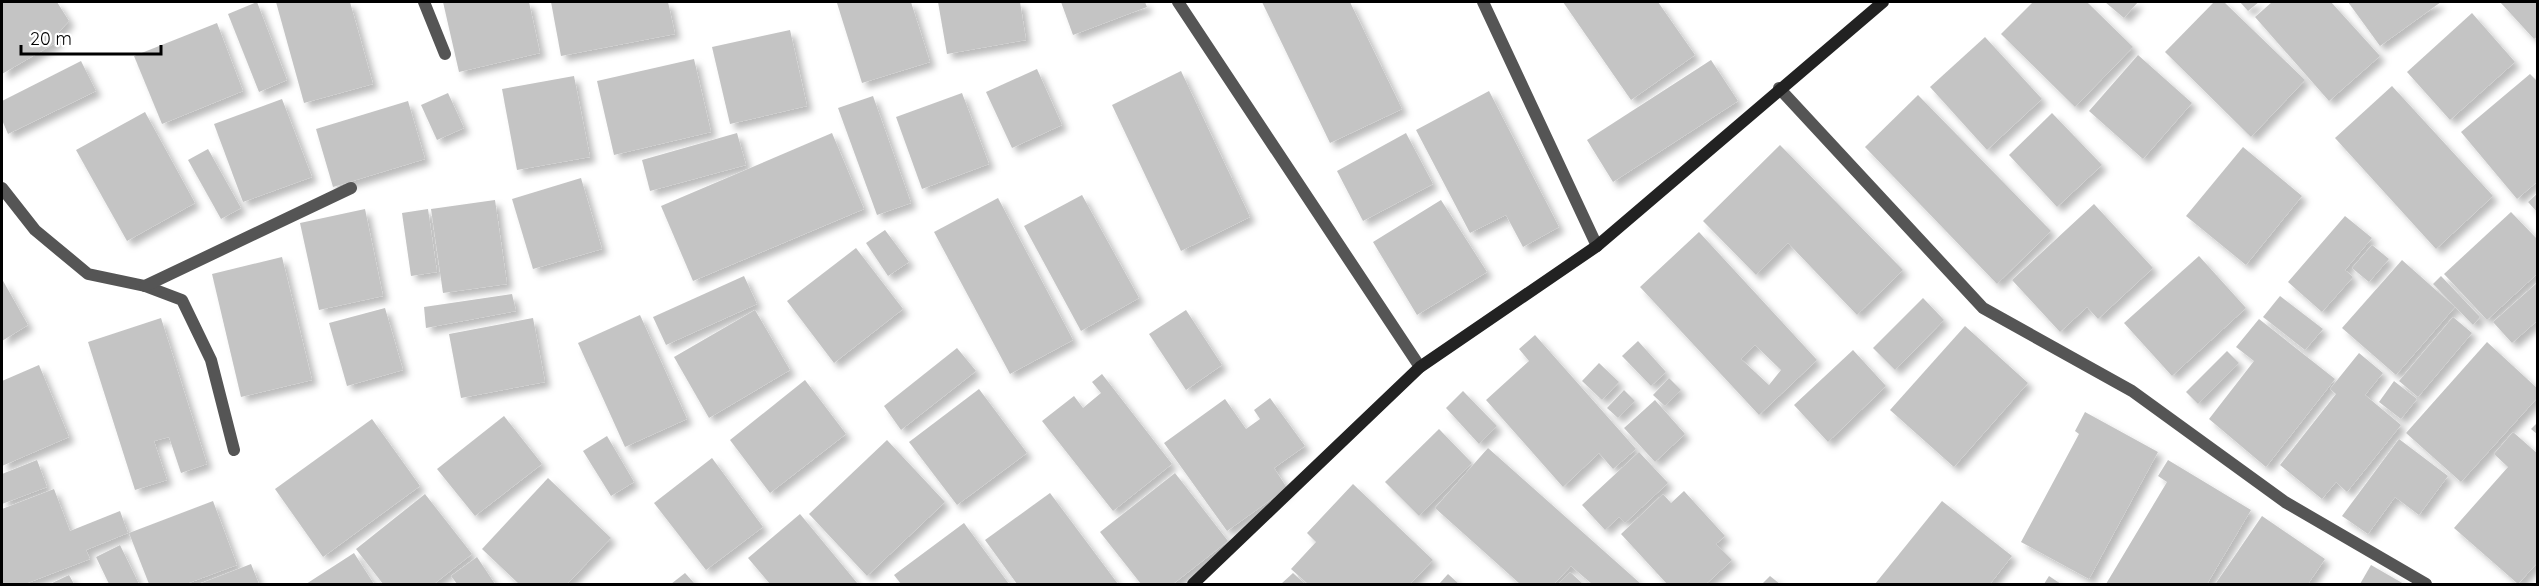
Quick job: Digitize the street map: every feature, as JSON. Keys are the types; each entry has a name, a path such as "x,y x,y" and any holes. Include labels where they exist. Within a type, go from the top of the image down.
{"street":[{"path":"424,2 445,54"},
{"path":"1178,2 1420,367"},
{"path":"1483,2 1597,246"},
{"path":"1193,585 1420,367 1597,246 1779,88 1883,2"},
{"path":"1779,88 1983,308 2132,391 2285,502 2426,585"},
{"path":"2,188 35,230 88,274 146,286 182,300 211,360 234,450"},
{"path":"146,286 351,188"}],"building":[{"path":"2,2 57,2 69,21 57,34 57,42 2,74"},
{"path":"257,2 287,80 259,92 228,14"},
{"path":"276,2 350,2 373,84 304,103"},
{"path":"443,2 529,2 540,53 459,72"},
{"path":"551,2 668,2 675,34 561,56"},
{"path":"911,2 930,62 862,83 837,3"},
{"path":"938,2 1020,2 1026,40 947,54"},
{"path":"1061,2 1145,2 1147,7 1073,35"},
{"path":"1262,2 1350,2 1402,109 1330,143"},
{"path":"1563,2 1658,2 1695,55 1631,100"},
{"path":"2033,2 2087,2 2133,47 2075,107 2001,34"},
{"path":"2105,2 2138,2 2124,18"},
{"path":"2214,2 2224,2 2305,80 2251,137 2165,52"},
{"path":"2240,2 2259,2 2248,11"},
{"path":"2272,2 2331,2 2380,56 2329,101 2255,17"},
{"path":"2348,2 2441,2 2380,46"},
{"path":"2500,2 2538,2 2538,36 2534,39"},
{"path":"2472,13 2515,62 2450,120 2407,72"},
{"path":"217,23 243,91 162,124 134,56"},
{"path":"790,30 807,106 730,124 712,47"},
{"path":"1985,37 2042,99 1987,150 1930,87"},
{"path":"2138,55 2192,103 2143,159 2089,111"},
{"path":"694,59 711,132 614,155 597,81"},
{"path":"1711,60 1738,101 1613,182 1587,140"},
{"path":"81,61 96,91 8,134 2,120 2,101"},
{"path":"1037,69 1062,125 1012,148 986,92"},
{"path":"1181,71 1250,217 1181,251 1112,105"},
{"path":"2530,74 2538,82 2538,181 2517,199 2461,132"},
{"path":"574,76 590,157 517,170 502,89"},
{"path":"2392,86 2493,196 2436,249 2335,138"},
{"path":"1489,91 1559,227 1523,247 1506,215 1470,233 1416,130"},
{"path":"448,93 464,128 437,140 421,105"},
{"path":"962,93 989,164 922,189 896,117"},
{"path":"1918,95 2051,231 1997,284 1865,147"},
{"path":"873,96 911,203 877,215 838,108"},
{"path":"282,99 312,177 243,202 214,124"},
{"path":"408,101 425,159 333,187 316,129"},
{"path":"145,112 195,203 127,241 76,150"},
{"path":"2052,113 2102,165 2057,207 2009,155"},
{"path":"737,133 746,165 650,191 642,160"},
{"path":"832,133 864,209 693,281 661,206"},
{"path":"1406,133 1433,184 1363,221 1337,171"},
{"path":"1780,145 1903,270 1857,315 1788,243 1756,275 1703,221"},
{"path":"2243,147 2302,196 2246,265 2186,216"},
{"path":"208,149 241,208 221,219 188,160"},
{"path":"581,178 602,249 533,269 512,199"},
{"path":"2538,193 2538,213 2528,202"},
{"path":"1082,195 1139,298 1081,331 1024,226"},
{"path":"998,198 1073,340 1010,374 934,232"},
{"path":"495,200 507,284 443,293 431,209"},
{"path":"1441,200 1487,272 1417,315 1373,242"},
{"path":"2094,204 2153,268 2098,319 2087,307 2060,332 2012,280"},
{"path":"365,209 383,296 319,310 300,223"},
{"path":"428,209 437,272 411,276 402,213"},
{"path":"2511,212 2538,240 2538,273 2487,320 2444,274"},
{"path":"2345,216 2372,238 2345,270 2353,277 2322,312 2288,282"},
{"path":"885,230 909,262 888,276 866,243"},
{"path":"1699,232 1817,360 1759,415 1640,287","holes":["1755,345 1781,370 1769,385 1741,359"]},
{"path":"2372,245 2389,259 2369,282 2352,268"},
{"path":"856,248 903,309 834,363 787,301"},
{"path":"2199,256 2246,308 2172,376 2124,323"},
{"path":"282,257 312,380 241,397 212,274"},
{"path":"2402,260 2455,307 2396,375 2342,328"},
{"path":"744,276 757,304 666,345 653,317"},
{"path":"2441,276 2480,317 2473,325 2433,284"},
{"path":"2,279 28,325 2,341"},
{"path":"2538,282 2538,320 2512,343 2493,322"},
{"path":"512,294 516,311 426,328 424,307"},
{"path":"2280,296 2323,329 2305,350 2263,317"},
{"path":"1923,298 1944,320 1895,370 1873,348"},
{"path":"385,308 403,370 347,386 329,323"},
{"path":"755,310 790,370 709,418 674,357"},
{"path":"1186,310 1222,365 1186,390 1149,334"},
{"path":"640,315 687,419 625,447 578,343"},
{"path":"2453,317 2472,333 2418,397 2399,381"},
{"path":"161,318 207,464 181,473 169,437 154,441 167,480 135,490 88,342"},
{"path":"533,318 545,382 461,398 449,334"},
{"path":"2259,319 2335,379 2266,467 2209,419 2254,361 2236,347"},
{"path":"1965,326 2028,383 1954,467 1890,410"},
{"path":"1535,335 1636,449 1613,469 1599,453 1563,487 1486,400 1529,361 1519,349"},
{"path":"1638,341 1666,372 1651,386 1622,356"},
{"path":"2487,342 2538,389 2538,397 2461,482 2406,433"},
{"path":"957,348 976,371 901,430 884,406"},
{"path":"1853,350 1886,386 1828,442 1794,405"},
{"path":"2227,351 2239,363 2198,404 2186,392"},
{"path":"2359,353 2383,373 2365,395 2401,425 2347,492 2336,482 2322,499 2280,465 2336,394 2330,389"},
{"path":"1599,363 1619,382 1602,400 1582,381"},
{"path":"39,365 69,437 2,466 2,381"},
{"path":"1102,374 1172,464 1113,511 1042,421 1074,396 1083,408 1101,393 1092,382"},
{"path":"1669,378 1681,390 1665,406 1653,395"},
{"path":"805,380 846,434 770,493 730,440"},
{"path":"2394,381 2417,399 2401,419 2379,402"},
{"path":"979,389 1027,453 957,505 909,442"},
{"path":"1624,390 1635,401 1618,418 1607,408"},
{"path":"1463,391 1497,426 1479,444 1446,408"},
{"path":"1270,398 1305,446 1274,468 1287,488 1227,531 1164,443 1225,399 1246,429 1260,419 1254,410"},
{"path":"1655,400 1685,434 1655,462 1624,428"},
{"path":"2085,412 2158,452 2089,579 2021,542 2079,434 2075,431"},
{"path":"504,416 542,464 475,516 437,469"},
{"path":"372,419 420,486 323,557 275,489"},
{"path":"2538,422 2538,435 2531,429"},
{"path":"1439,429 1472,463 1419,516 1385,482"},
{"path":"2513,432 2538,454 2538,562 2518,584 2454,528 2508,467 2494,454"},
{"path":"607,436 634,482 611,496 583,451"},
{"path":"2399,439 2448,476 2419,515 2395,497 2368,534 2342,516"},
{"path":"887,440 945,502 867,576 809,514"},
{"path":"1488,448 1641,584 1592,584 1571,566 1554,584 1520,584 1435,508"},
{"path":"1639,452 1668,483 1625,523 1619,517 1605,530 1582,505"},
{"path":"712,458 763,527 706,570 654,503"},
{"path":"37,460 47,487 2,504 2,474"},
{"path":"2168,460 2251,510 2207,584 2106,584 2167,482 2158,476"},
{"path":"1175,473 1228,541 1173,584 1141,584 1100,532"},
{"path":"548,478 611,538 567,584 519,584 482,549"},
{"path":"1353,484 1433,560 1410,584 1308,584 1291,569 1316,542 1307,533"},
{"path":"54,489 70,531 120,511 128,533 86,550 90,559 25,584 2,584 2,509"},
{"path":"1684,491 1725,536 1716,544 1732,560 1706,584 1667,584 1621,534 1663,494 1671,503"},
{"path":"1050,493 1118,584 1017,584 985,540"},
{"path":"425,494 472,554 434,584 383,584 356,549"},
{"path":"213,501 237,565 186,584 149,584 129,533"},
{"path":"1942,501 2012,556 1990,584 1875,584"},
{"path":"800,514 858,584 770,584 748,558"},
{"path":"2262,516 2325,559 2308,584 2216,583"},
{"path":"964,523 1009,584 901,584 894,575"},
{"path":"120,545 139,584 109,584 96,557"},
{"path":"354,553 374,584 306,584"},
{"path":"477,557 495,584 457,584 451,576"},
{"path":"251,564 259,584 199,584"},
{"path":"2371,565 2404,584 2360,584"},
{"path":"1570,572 1583,584 1558,584"},
{"path":"685,573 695,584 671,584"},
{"path":"1293,573 1305,584 1281,584"},
{"path":"1448,574 1459,584 1439,584"},
{"path":"69,575 74,584 50,584"},
{"path":"1770,576 1780,584 1762,584"},
{"path":"2049,576 2061,584 2044,584"}]}
